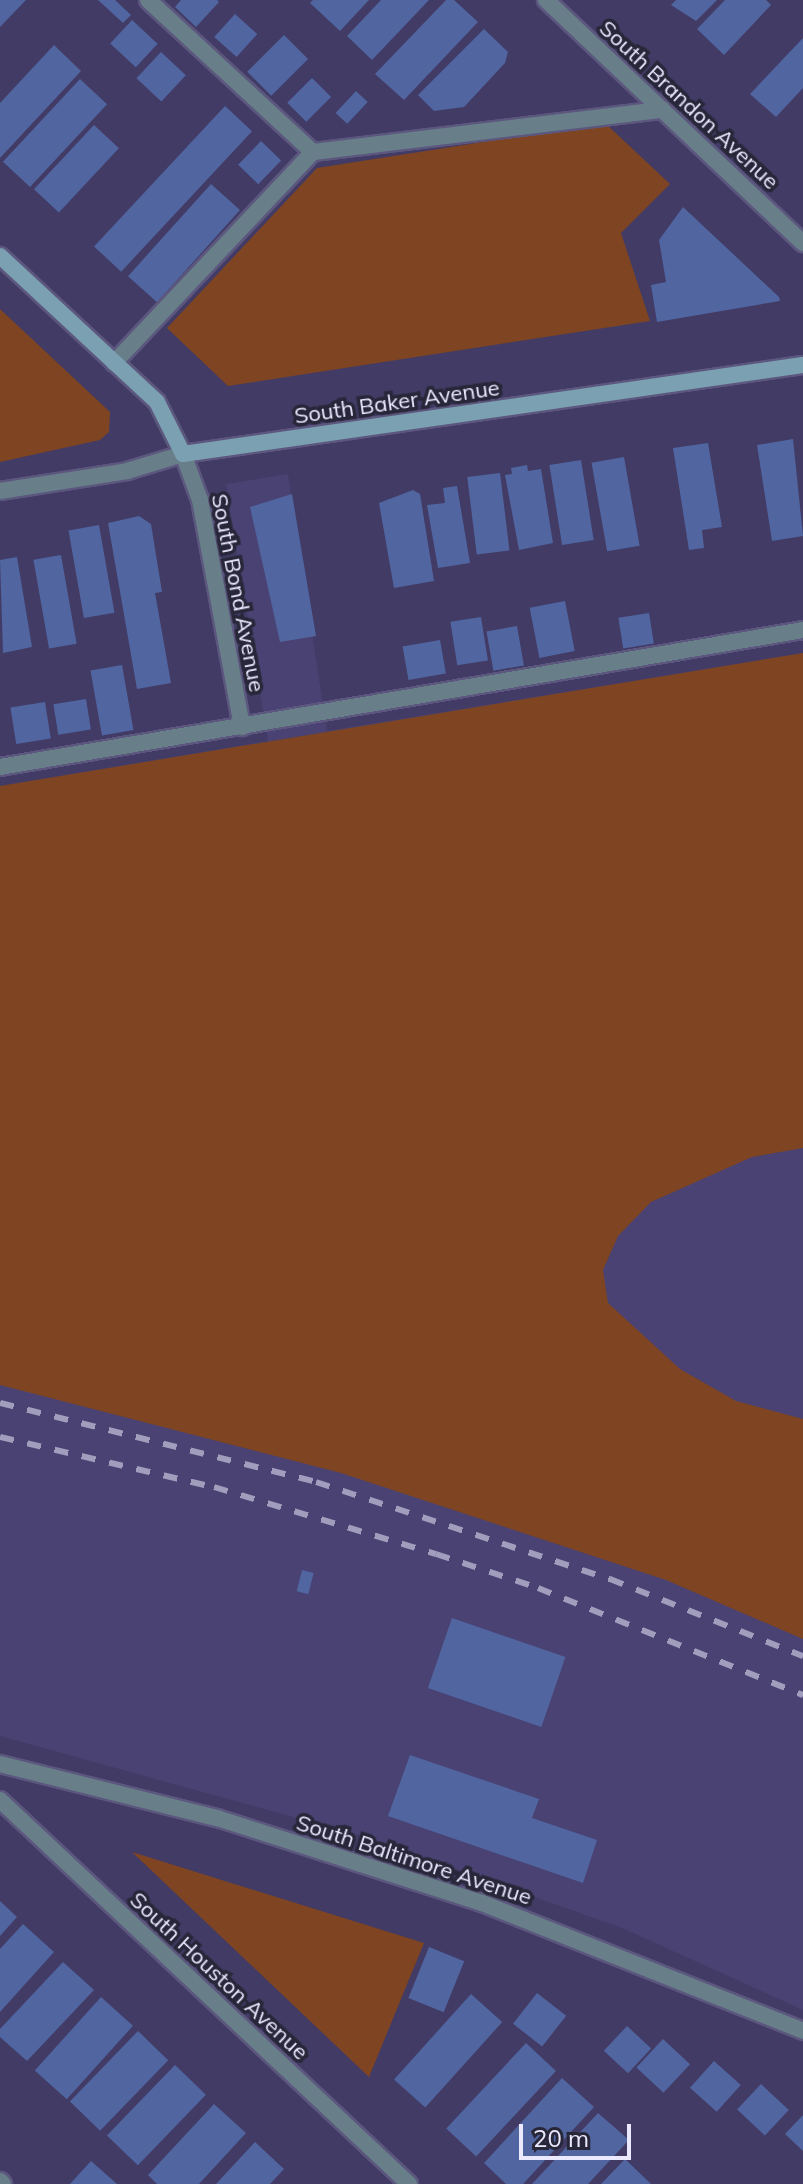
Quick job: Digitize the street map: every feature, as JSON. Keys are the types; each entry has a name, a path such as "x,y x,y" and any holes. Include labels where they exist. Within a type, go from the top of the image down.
{"street":[{"path":"148,0 313,152"},
{"name":"South Brandon Avenue","path":"546,0 803,243"},
{"path":"114,363 313,152 662,110"},
{"name":"South Bond Avenue","path":"0,256 157,402 183,454 200,500 242,727"},
{"name":"South Baker Avenue","path":"0,491 127,471 183,454 803,365"},
{"path":"0,767 803,630"},
{"name":"South Baltimore Avenue","path":"0,1764 217,1818 482,1903 803,2031"},
{"name":"South Houston Avenue","path":"0,1800 409,2184"}],"shaded area":[{"path":"605,123 670,184 621,233 650,321 228,386 167,328 317,168"},
{"path":"0,309 110,412 109,432 100,440 0,462"},
{"path":"288,474 327,731 803,653 803,2010 622,1928 365,1837 0,1736 0,786 268,741 226,484"},
{"path":"803,653 803,1148 752,1157 651,1202 618,1236 603,1270 608,1303 680,1369 736,1401 803,1419 803,1639 666,1580 341,1473 0,1385 0,786"},
{"path":"132,1852 424,1943 369,2077"}],"building":[{"path":"0,0 26,0 0,27"},
{"path":"98,0 115,0 131,15 123,23"},
{"path":"181,0 219,2 196,27 175,7"},
{"path":"313,0 369,0 340,31 310,3"},
{"path":"381,0 429,0 372,60 347,36"},
{"path":"446,0 454,0 478,22 404,100 375,74"},
{"path":"676,0 717,0 696,21 671,5"},
{"path":"725,0 766,0 771,5 724,55 697,29"},
{"path":"235,14 257,34 237,57 214,37"},
{"path":"132,20 158,44 136,67 110,43"},
{"path":"484,29 508,52 505,63 464,107 434,111 418,95"},
{"path":"284,35 308,59 271,96 247,72"},
{"path":"803,38 803,88 776,117 750,94"},
{"path":"54,45 81,71 0,158 0,103"},
{"path":"161,52 186,75 161,102 136,78"},
{"path":"312,78 331,97 306,122 287,103"},
{"path":"80,79 107,104 30,187 3,162"},
{"path":"356,91 368,102 347,124 336,113"},
{"path":"225,106 252,131 121,272 94,246"},
{"path":"94,125 119,148 59,213 34,189"},
{"path":"261,141 281,160 258,184 238,165"},
{"path":"211,184 240,210 157,302 128,276"},
{"path":"683,207 780,301 657,322 651,285 666,282 659,240"},
{"path":"793,439 803,536 772,541 757,445"},
{"path":"708,443 722,527 702,530 704,548 689,550 673,448"},
{"path":"624,457 640,546 607,551 592,463"},
{"path":"581,460 594,540 562,545 549,465"},
{"path":"527,465 528,471 541,469 553,543 519,550 505,475 512,474 511,468"},
{"path":"500,473 510,550 477,554 467,477"},
{"path":"457,486 470,563 438,568 427,505 445,503 443,488"},
{"path":"413,490 420,494 434,581 394,588 379,503"},
{"path":"292,494 316,636 280,642 250,507"},
{"path":"139,516 151,524 162,592 155,593 171,683 137,689 108,523"},
{"path":"99,525 114,613 84,618 68,530"},
{"path":"61,555 77,644 49,648 33,560"},
{"path":"17,557 32,647 3,653 0,560"},
{"path":"565,601 575,651 539,658 530,608"},
{"path":"649,613 654,644 623,648 618,618"},
{"path":"481,617 488,660 457,665 450,622"},
{"path":"517,626 524,665 493,671 486,631"},
{"path":"440,640 446,673 408,680 403,647"},
{"path":"122,665 133,730 102,736 90,671"},
{"path":"86,699 91,730 58,735 53,704"},
{"path":"45,702 51,739 16,744 10,707"},
{"path":"302,1570 314,1573 308,1594 297,1591"},
{"path":"452,1618 565,1657 541,1727 428,1688"},
{"path":"410,1755 539,1799 532,1818 597,1840 583,1883 388,1816"},
{"path":"0,1901 17,1917 0,1936"},
{"path":"23,1924 54,1952 0,2012 0,1949"},
{"path":"429,1947 464,1961 444,2012 408,1998"},
{"path":"63,1962 94,1990 27,2061 0,2037 0,2029"},
{"path":"537,1993 566,2016 542,2047 513,2024"},
{"path":"471,1994 502,2022 425,2108 394,2079"},
{"path":"101,1997 133,2026 67,2099 35,2071"},
{"path":"627,2026 651,2049 628,2073 604,2051"},
{"path":"138,2031 168,2060 100,2131 70,2101"},
{"path":"663,2039 690,2064 663,2093 636,2068"},
{"path":"526,2043 556,2071 476,2157 446,2129"},
{"path":"714,2061 741,2085 717,2112 690,2088"},
{"path":"175,2065 206,2095 138,2165 107,2135"},
{"path":"562,2078 594,2107 523,2184 506,2184 484,2163"},
{"path":"761,2084 789,2110 765,2136 737,2110"},
{"path":"214,2104 246,2133 199,2184 157,2184 148,2175"},
{"path":"598,2113 629,2140 588,2184 532,2184"},
{"path":"803,2115 803,2151 785,2134"},
{"path":"255,2142 284,2169 270,2184 216,2184"},
{"path":"625,2159 651,2184 601,2184"},
{"path":"91,2161 117,2184 70,2184"}],"railway":[{"path":"0,1403 316,1482 610,1579 803,1656"},
{"path":"0,1437 214,1487 436,1554 538,1588 803,1695"}]}
